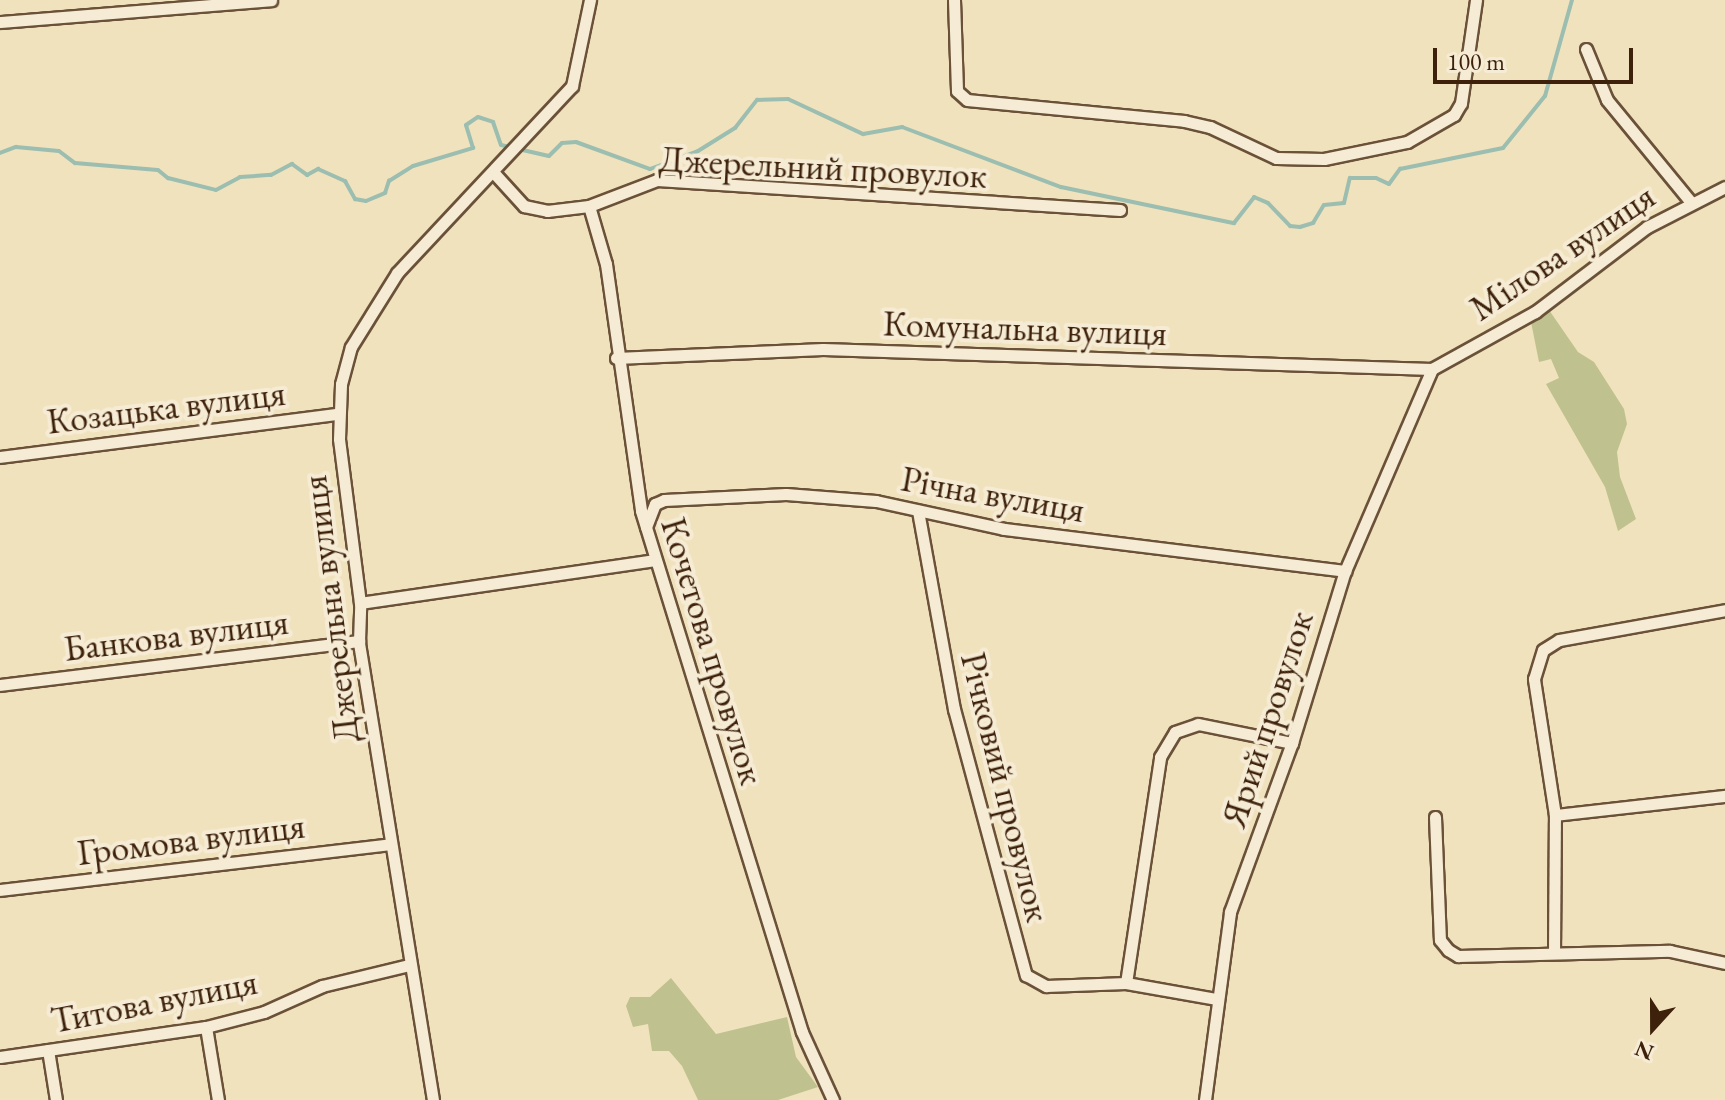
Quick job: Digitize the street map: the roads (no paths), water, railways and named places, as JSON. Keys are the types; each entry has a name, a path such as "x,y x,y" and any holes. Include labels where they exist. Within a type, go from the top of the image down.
{"street":[{"path":"0,22 271,0"},
{"name":"Джерельна вулиця","path":"433,1100 389,844 359,641 360,603 338,414 351,347 379,296 572,86 590,0"},
{"path":"954,0 957,91 967,100 1184,121 1210,127 1276,158 1324,159 1407,142 1437,128 1461,103 1476,0"},
{"path":"1586,49 1613,109 1690,201"},
{"name":"Джерельний провулок","path":"498,168 524,206 568,211 657,180 1120,210"},
{"name":"Мілова вулиця","path":"1432,369 1535,312 1690,201 1725,187"},
{"name":"Кочетова провулок","path":"589,206 606,264 616,358 646,527 655,560 802,1032 833,1100"},
{"name":"Комунальна вулиця","path":"616,358 823,349 1432,369"},
{"name":"Ярий провулок","path":"1205,1100 1216,999 1230,912 1292,743 1345,571 1432,369"},
{"name":"Козацька вулиця","path":"0,457 338,414"},
{"name":"Річна вулиця","path":"646,527 655,504 664,500 786,494 876,501 1018,531 1345,571"},
{"name":"Річковий провулок","path":"918,511 954,709 1026,975 1046,986 1126,983 1216,999"},
{"path":"360,603 655,560"},
{"path":"1554,952 1555,815 1534,679 1543,650 1559,640 1725,610"},
{"name":"Банкова вулиця","path":"0,685 359,641"},
{"path":"1126,983 1160,757 1175,732 1198,724 1292,743"},
{"path":"1555,815 1725,796"},
{"path":"1435,817 1440,940 1458,956 1670,951 1725,963"},
{"name":"Громова вулиця","path":"0,890 389,844"},
{"name":"Титова вулиця","path":"0,1057 206,1027 264,1012 322,986 409,965"},
{"path":"206,1027 218,1100"},
{"path":"48,1050 56,1100"}],"waterway":[{"path":"0,153 16,147 59,151 75,163 158,170 168,178 216,190 240,177 271,175 292,164 307,175 318,169 345,181 355,199 366,201 385,193 389,181 413,166 473,148 466,125 478,117 493,122 501,145 549,156 562,143 576,142 650,169 698,151 735,128 757,100 788,99 863,134 902,127 1061,187 1234,223 1254,197 1268,203 1290,226 1300,227 1313,223 1324,205 1344,203 1350,178 1376,178 1389,184 1400,169 1503,148 1545,96 1572,0"}]}
